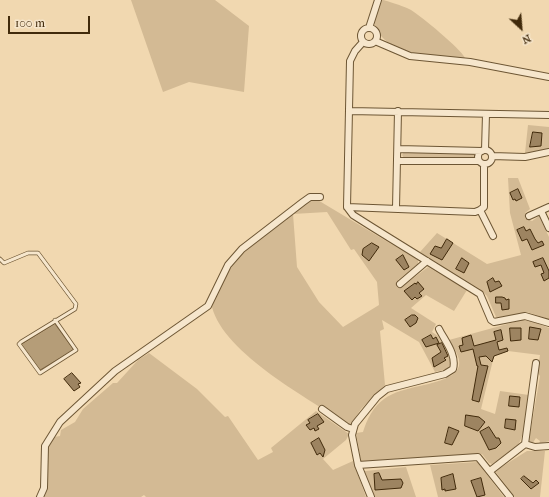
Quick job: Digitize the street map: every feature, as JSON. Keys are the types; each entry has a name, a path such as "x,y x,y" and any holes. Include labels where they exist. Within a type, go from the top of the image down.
{"street":[{"path":"369,28 378,0"},
{"path":"369,28 375,32 375,41"},
{"path":"363,42 361,33 364,29 369,28"},
{"path":"363,42 370,44 375,41"},
{"path":"375,41 410,56 477,63 549,77"},
{"path":"348,209 350,61 355,51 363,42"},
{"path":"350,111 549,115"},
{"path":"396,208 398,111"},
{"path":"348,209 396,208 475,212 480,210 484,207 482,163 478,156 483,151 486,114"},
{"path":"398,149 483,151 490,152 492,156"},
{"path":"492,156 524,156 549,152"},
{"path":"397,160 482,163 490,162 492,156"},
{"path":"40,497 44,488 45,446 60,422 115,371 208,306 228,265 242,249 310,197 320,197"},
{"path":"529,216 549,207"},
{"path":"348,209 372,227 480,294 491,320 494,322 525,316 549,323"},
{"path":"480,210 493,236"},
{"path":"541,210 549,228"},
{"path":"400,284 427,262"},
{"path":"371,497 358,465 352,434 353,429 362,414 385,390 444,374 453,369 455,363 453,356 439,330"},
{"path":"490,471 525,444 536,363"},
{"path":"322,409 347,427 353,429"},
{"path":"525,444 535,447 549,446"},
{"path":"358,465 478,457 510,497"}],"lane":[{"path":"0,260 4,263 34,252 40,255 76,307 19,344 40,373 76,350 56,320"}],"shaded area":[{"path":"131,0 215,0 249,26 244,92 189,82 163,92"},
{"path":"382,0 416,13 449,40 465,58 456,59 419,54 401,50 392,46 379,33 374,23"},
{"path":"528,125 549,127 549,149 525,153"},
{"path":"404,152 475,154 477,157 404,158 402,155"},
{"path":"508,178 518,178 530,209 525,213 525,218 532,221 539,216 549,237 549,319 527,312 501,318 496,317 487,296 480,289 420,252 437,233 487,264 521,255 510,213"},
{"path":"316,199 418,260 418,264 398,280 400,288 428,267 467,290 454,311 426,295 411,308 436,324 432,332 438,336 451,361 449,366 443,370 435,372 419,342 382,320 384,329 380,331 385,385 361,409 350,426 292,389 251,358 233,342 220,325 212,307 218,290 237,260 262,236 304,203","holes":["327,212 351,250 354,249 377,282 379,305 343,327 319,302 297,267 293,214"]},
{"path":"522,320 531,321 549,328 549,441 539,444 540,441 536,438 532,444 529,440 540,376 537,372 540,355 508,351 494,356 481,409 495,414 500,391 529,395 522,435 516,448 510,453 492,464 489,463 482,454 361,461 356,433 363,432 366,422 380,402 392,394 400,391 444,379 456,371 459,366 459,359 449,340"},
{"path":"55,324 74,350 40,370 21,345"},
{"path":"149,353 197,389 225,417 228,416 258,460 273,452 271,448 316,411 349,434 346,440 323,459 333,470 353,461 366,497 146,497 144,495 141,497 44,497 46,493 48,449 54,437 60,436 61,430 75,422 83,409 113,383 117,383 138,360"},
{"path":"527,451 545,451 540,497 515,497 495,471"},
{"path":"477,462 504,497 438,497 430,465"},
{"path":"406,467 416,497 375,497 364,473 365,471"}],"building":[{"path":"533,132 542,133 541,146 530,147"},
{"path":"518,189 522,198 516,201 515,199 513,200 510,193"},
{"path":"524,227 526,231 530,229 538,243 542,241 544,245 532,250 527,239 522,241 517,230"},
{"path":"447,239 453,243 442,260 430,254 435,246 441,248"},
{"path":"372,243 379,247 369,261 362,255 363,249"},
{"path":"403,255 409,267 404,270 396,260"},
{"path":"462,258 469,263 464,273 456,269"},
{"path":"543,258 549,271 549,278 544,281 541,274 544,273 541,265 535,267 533,262"},
{"path":"493,278 495,282 499,281 502,286 490,292 487,282"},
{"path":"418,282 424,289 419,293 422,296 417,299 415,297 412,300 404,291"},
{"path":"496,297 502,297 506,300 509,299 509,309 502,310 501,303 496,303"},
{"path":"412,315 415,315 418,318 416,323 410,327 405,320"},
{"path":"530,327 541,329 538,340 529,339"},
{"path":"510,328 521,328 521,340 511,341"},
{"path":"501,330 503,340 497,342 499,350 507,348 508,351 494,356 492,362 486,356 479,357 481,365 488,366 479,402 472,400 478,366 473,349 461,352 459,346 463,345 462,338 471,335 474,346 496,340 494,332"},
{"path":"431,335 433,339 436,337 439,343 426,347 422,340"},
{"path":"442,343 448,356 444,358 446,360 434,367 432,358 441,352 437,345"},
{"path":"72,373 81,383 78,384 80,387 74,391 64,379"},
{"path":"510,396 520,397 519,407 509,406"},
{"path":"318,414 324,422 317,426 319,429 315,431 314,428 310,430 306,425 310,423 308,420"},
{"path":"466,415 479,417 485,422 478,431 465,426"},
{"path":"506,419 516,420 515,430 505,428"},
{"path":"449,427 459,431 452,445 445,443"},
{"path":"489,427 496,438 499,438 501,443 496,448 489,450 480,432"},
{"path":"319,438 325,450 323,457 320,453 317,455 311,443"},
{"path":"379,473 382,480 401,479 403,483 401,488 375,490 374,474"},
{"path":"453,474 456,489 445,491 445,489 442,490 441,478"},
{"path":"524,476 533,483 536,480 539,483 531,489 521,479"},
{"path":"481,478 485,495 477,497 471,481"}]}
